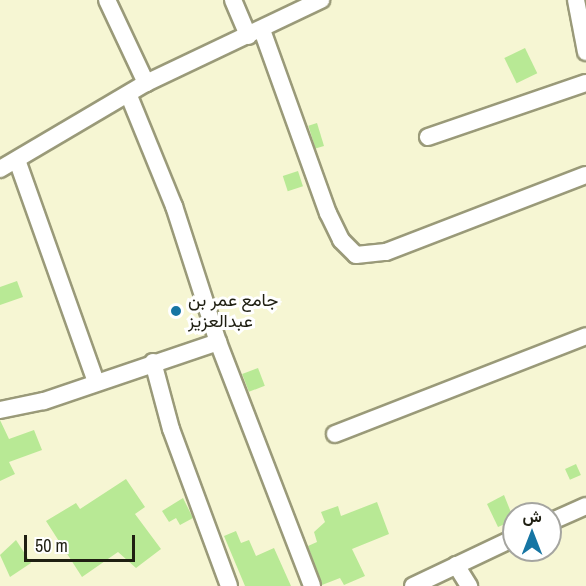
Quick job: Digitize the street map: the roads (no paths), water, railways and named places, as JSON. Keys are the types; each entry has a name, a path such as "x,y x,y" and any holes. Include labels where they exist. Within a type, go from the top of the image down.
{"street":[{"path":"108,0 146,83"},
{"path":"233,0 255,33 341,240 356,255 386,252 586,175"},
{"path":"0,169 129,96 146,83 321,0"},
{"path":"576,0 586,52"},
{"path":"428,137 586,83"},
{"path":"129,96 174,206 218,342 312,586"},
{"path":"17,160 96,382"},
{"path":"335,434 586,336"},
{"path":"0,410 44,401 153,362 218,342"},
{"path":"153,362 171,429 229,586"},
{"path":"562,517 586,506"},
{"path":"412,586 502,544"},
{"path":"456,565 469,586"}],"place":[{"name":"جامع عمر بن عبدالعزيز","path":"176,311"}]}
